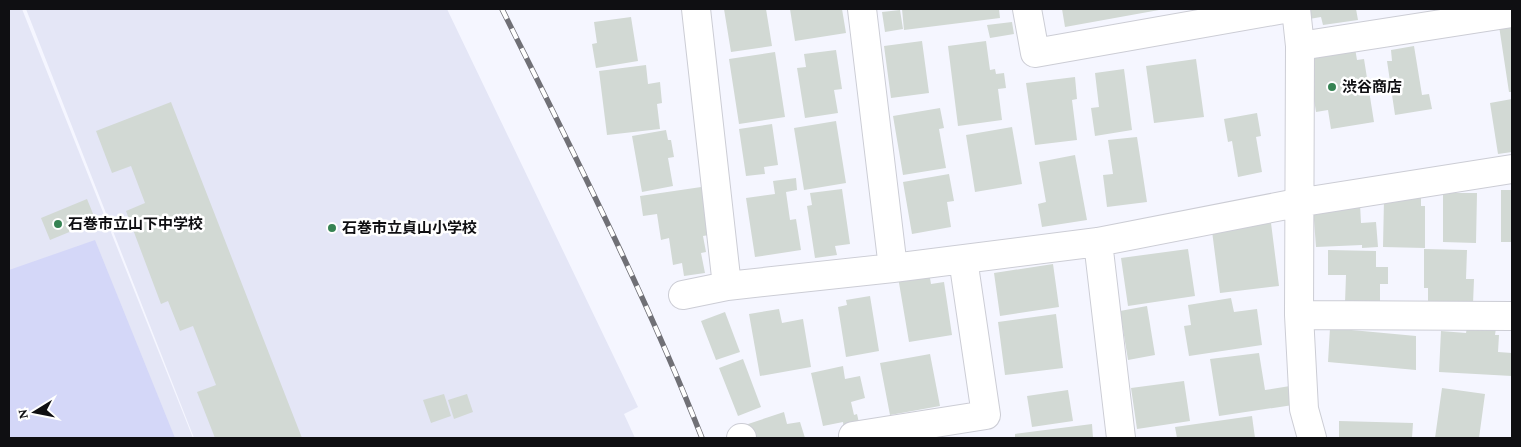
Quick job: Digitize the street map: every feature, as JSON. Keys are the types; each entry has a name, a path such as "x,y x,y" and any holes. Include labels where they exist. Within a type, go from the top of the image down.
{"street":[{"path":"696,9 727,286"},
{"path":"862,9 893,268"},
{"path":"1027,9 1035,53 1284,9"},
{"path":"1296,9 1300,46 1299,315 1304,409 1312,438"},
{"path":"1300,46 1512,13"},
{"path":"683,295 727,286 893,268 1098,242 1298,203 1512,169"},
{"path":"1098,242 1121,438"},
{"path":"854,438 853,436 986,415 963,259"},
{"path":"1299,315 1512,316"}],"shaded area":[{"name":"石巻市立山下中学校","path":"9,9 22,9 193,438 9,438"},
{"name":"石巻市立貞山小学校","path":"26,9 447,9 638,407 624,414 635,438 194,438"},
{"path":"95,240 175,438 9,438 9,270"}],"building":[{"path":"724,9 766,9 772,46 731,52"},
{"path":"790,9 842,9 846,33 795,41"},
{"path":"902,9 999,9 1000,18 904,30"},
{"path":"1062,9 1159,9 1159,10 1065,27"},
{"path":"1307,9 1356,9 1358,20 1323,25 1321,17 1309,19"},
{"path":"900,10 903,29 885,32 882,12"},
{"path":"631,17 638,61 596,68 592,44 597,43 594,22"},
{"path":"1012,22 1014,34 990,38 987,25"},
{"path":"1512,23 1512,92 1509,92 1499,26"},
{"path":"922,41 929,93 891,98 884,46"},
{"path":"986,41 990,70 995,69 996,74 1004,73 1006,88 998,89 1002,120 958,126 948,46"},
{"path":"1414,46 1422,95 1429,94 1432,109 1395,115 1387,61 1392,61 1391,50"},
{"path":"1355,48 1357,60 1364,59 1374,122 1331,129 1328,110 1316,112 1307,55"},
{"path":"836,50 842,89 834,90 838,113 805,118 797,68 806,67 804,54"},
{"path":"775,52 785,117 739,124 729,59"},
{"path":"1196,59 1204,117 1154,123 1146,66"},
{"path":"646,65 648,84 660,82 662,103 657,104 660,129 607,135 599,71"},
{"path":"1124,69 1132,130 1095,136 1091,108 1099,107 1095,73"},
{"path":"1075,77 1077,99 1072,100 1077,140 1035,145 1026,83"},
{"path":"1512,99 1512,152 1498,154 1490,103"},
{"path":"171,102 302,438 215,438 197,392 216,385 193,326 180,331 168,301 161,304 126,211 145,203 131,166 112,173 96,131"},
{"path":"940,108 944,128 939,129 946,168 903,175 893,116"},
{"path":"1257,113 1261,136 1256,137 1262,172 1238,177 1232,141 1228,142 1224,119"},
{"path":"836,121 846,183 804,190 794,128"},
{"path":"772,124 778,165 764,167 765,174 746,176 739,129"},
{"path":"1012,127 1022,184 975,192 966,135"},
{"path":"666,130 668,140 671,140 674,157 668,158 673,186 642,192 632,136"},
{"path":"1137,137 1147,202 1107,207 1103,175 1113,174 1108,140"},
{"path":"1075,155 1087,220 1042,227 1038,204 1046,202 1039,162"},
{"path":"949,174 954,201 947,202 951,227 912,234 903,182"},
{"path":"796,178 797,190 786,192 790,220 796,219 801,250 755,257 746,198 775,194 773,181"},
{"path":"708,186 715,234 703,236 706,252 701,253 705,273 684,276 682,263 673,265 669,238 661,240 657,214 643,216 640,196"},
{"path":"842,189 850,244 835,246 837,255 815,258 807,206 812,205 810,193"},
{"path":"1501,190 1512,190 1512,242 1501,242"},
{"path":"1421,193 1421,206 1425,206 1425,248 1383,247 1384,199"},
{"path":"1443,193 1477,193 1476,243 1443,242"},
{"path":"87,199 96,221 50,240 41,218"},
{"path":"1360,204 1361,223 1376,222 1378,247 1362,248 1362,245 1316,247 1313,207"},
{"path":"1271,223 1279,286 1220,293 1212,231"},
{"path":"1188,249 1195,296 1128,306 1121,258"},
{"path":"1424,249 1467,250 1466,279 1474,279 1473,304 1428,304 1428,288 1424,288"},
{"path":"1328,250 1376,251 1376,267 1388,267 1388,284 1380,284 1380,304 1345,303 1346,275 1328,275"},
{"path":"1053,264 1059,307 1000,316 994,273"},
{"path":"929,272 931,284 944,282 952,335 909,342 898,277"},
{"path":"870,296 879,351 846,357 838,307 847,305 846,300"},
{"path":"1231,298 1234,312 1257,309 1262,345 1189,356 1184,326 1191,325 1188,305"},
{"path":"1147,306 1155,355 1128,360 1120,311"},
{"path":"779,309 782,323 803,319 811,367 760,376 749,314"},
{"path":"725,312 740,352 716,360 701,321"},
{"path":"1056,314 1063,368 1005,375 998,322"},
{"path":"1467,327 1496,328 1495,335 1499,335 1498,352 1512,353 1512,376 1439,372 1441,331 1466,333"},
{"path":"1330,328 1416,336 1416,370 1328,362"},
{"path":"1259,353 1265,390 1290,386 1293,405 1219,416 1210,359"},
{"path":"930,354 940,406 890,415 880,363"},
{"path":"743,359 761,407 738,416 719,368"},
{"path":"843,366 845,379 860,376 865,398 851,402 854,415 857,414 860,427 844,430 843,422 823,426 811,373"},
{"path":"1184,381 1190,421 1137,429 1131,388"},
{"path":"1442,388 1485,394 1479,438 1435,438"},
{"path":"1068,390 1073,421 1032,427 1027,396"},
{"path":"444,394 451,416 431,423 423,400"},
{"path":"467,394 473,412 454,419 448,400"},
{"path":"784,412 787,424 800,422 805,438 746,438 742,426"},
{"path":"1252,416 1255,438 1177,438 1175,427"},
{"path":"1339,421 1413,423 1412,438 1339,438"},
{"path":"1092,424 1093,438 1015,438 1015,434"}],"railway":[{"path":"502,9 632,275 702,438"}],"place":[{"name":"渋谷商店","path":"1332,87"},
{"name":"石巻市立山下中学校","path":"58,224"},
{"name":"石巻市立貞山小学校","path":"332,228"}]}
